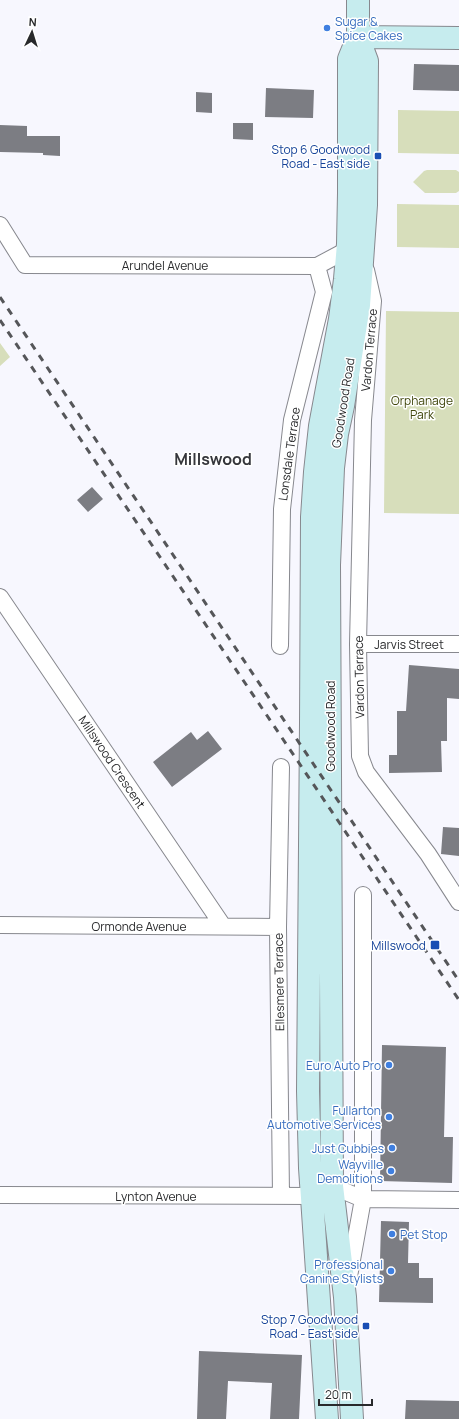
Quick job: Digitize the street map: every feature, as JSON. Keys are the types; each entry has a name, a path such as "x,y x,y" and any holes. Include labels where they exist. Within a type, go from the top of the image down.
{"main road":[{"name":"Goodwood Road","path":"352,1419 345,1297 332,1186 329,565 333,468 337,434 343,406 359,305 349,193 350,59 358,36 358,0"},
{"name":"Goodwood Road","path":"327,1419 310,1168 308,1091 312,723 312,518 320,426 340,319 366,205 367,61 358,36"},
{"path":"358,36 459,38"},
{"path":"367,61 416,37"}],"street":[{"name":"Arundel Avenue","path":"0,225 25,265 317,266 355,254"},
{"name":"Vardon Terrace","path":"355,254 373,301 363,420 358,644 360,756 366,772 428,854 459,902"},
{"name":"Lonsdale Terrace","path":"280,646 282,509 292,420 324,292 317,266"},
{"name":"Vardon Terrace","path":"343,406 356,408 363,420"},
{"name":"Millswood Crescent","path":"0,597 223,926"},
{"name":"Jarvis Street","path":"358,644 459,644"},
{"name":"Ellesmere Terrace","path":"281,767 278,927 281,1196"},
{"path":"345,1297 363,1199 363,895"},
{"name":"Ormonde Avenue","path":"0,924 278,927"},
{"path":"332,1186 363,1199 459,1200"},
{"name":"Lynton Avenue","path":"0,1195 312,1196"}],"green space":[{"path":"398,110 459,111 459,154 398,153"},
{"path":"427,170 456,170 459,172 459,191 456,193 425,193 413,182"},
{"path":"397,204 459,205 459,248 397,247"},
{"name":"Orphanage Park","path":"386,311 459,312 459,514 384,513"},
{"path":"0,343 10,357 0,366"}],"building":[{"path":"414,64 459,65 459,91 413,90"},
{"path":"266,88 314,90 313,118 265,117"},
{"path":"196,92 212,93 212,113 196,112"},
{"path":"233,123 253,123 253,140 233,139"},
{"path":"0,125 27,126 27,136 60,136 60,156 43,155 43,153 0,152"},
{"path":"92,487 103,499 88,512 77,500"},
{"path":"409,665 459,669 459,699 447,698 447,741 441,741 442,772 389,773 389,755 397,755 397,711 406,711"},
{"path":"208,731 222,749 172,787 153,762 191,732 197,740"},
{"path":"443,827 459,828 459,856 441,854"},
{"path":"382,1045 446,1047 444,1137 453,1137 452,1183 380,1181"},
{"path":"381,1221 409,1222 408,1263 419,1263 419,1278 433,1278 433,1303 379,1302"},
{"path":"199,1351 302,1355 299,1419 270,1419 272,1383 228,1381 226,1419 197,1419"},
{"path":"406,1400 459,1401 459,1419 405,1419"}],"railway":[{"path":"0,297 459,981"},
{"path":"0,320 459,1000"}],"place":[{"name":"Sugar & Spice Cakes","path":"327,28"},
{"name":"Stop 6 Goodwood Road - East side","path":"378,156"},
{"name":"Millswood","path":"435,945"},
{"name":"Euro Auto Pro","path":"389,1065"},
{"name":"Fullarton Automotive Services","path":"389,1117"},
{"name":"Just Cubbies","path":"392,1148"},
{"name":"Wayville Demolitions","path":"391,1171"},
{"name":"Pet Stop","path":"392,1234"},
{"name":"Professional Canine Stylists","path":"391,1271"},
{"name":"Stop 7 Goodwood Road - East side","path":"366,1326"}],"district":[{"name":"Millswood","path":"213,459"}]}
